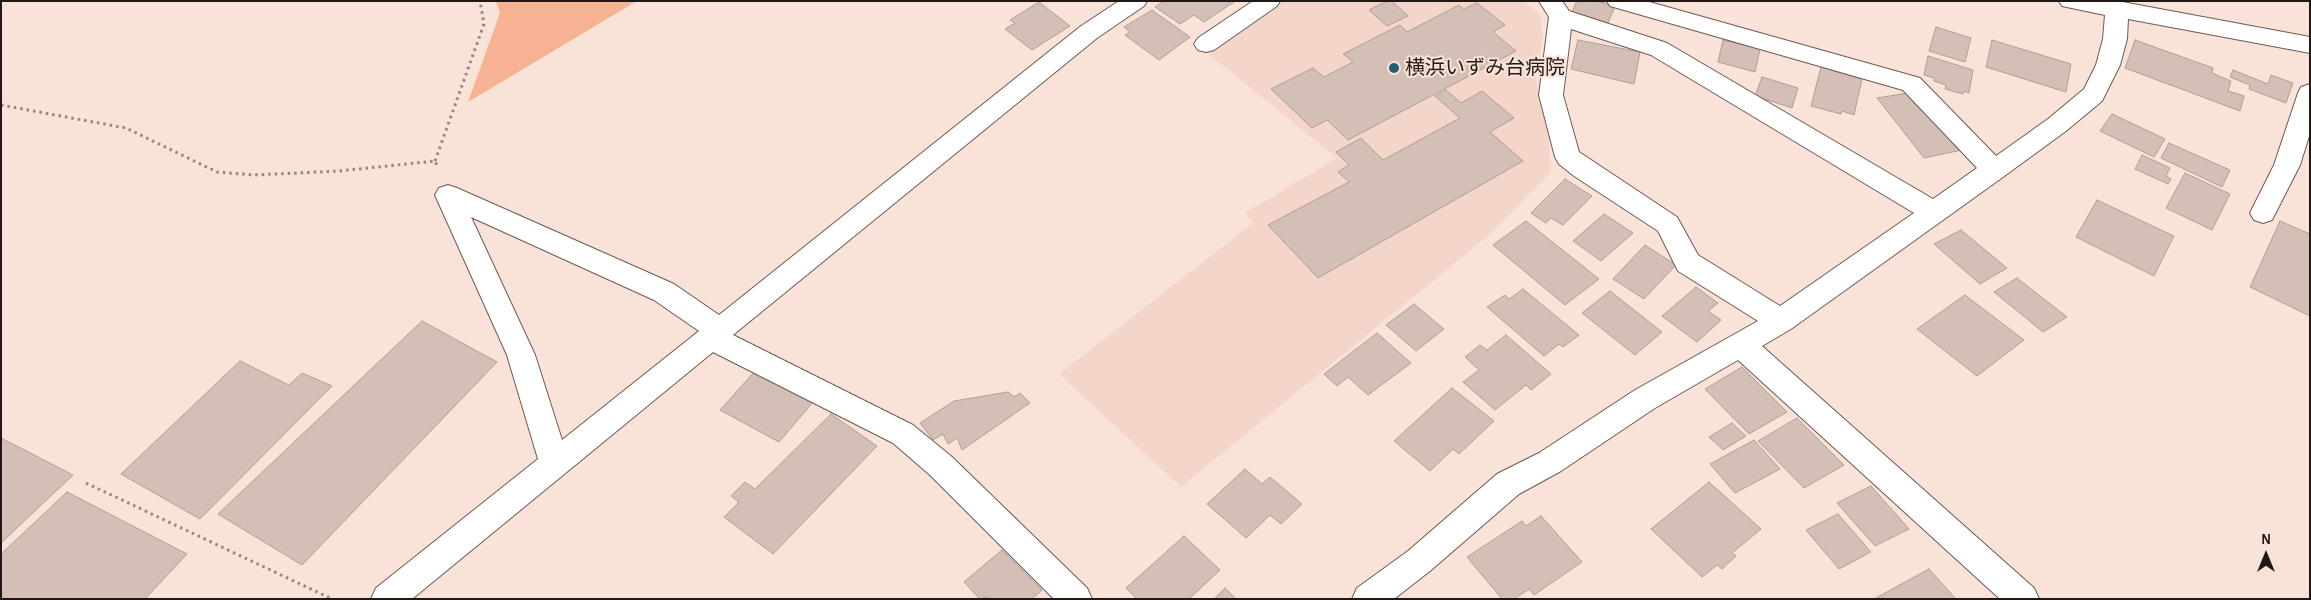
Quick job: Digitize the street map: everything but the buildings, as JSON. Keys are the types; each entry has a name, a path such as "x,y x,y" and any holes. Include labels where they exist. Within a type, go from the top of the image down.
{"street":[{"path":"387,599 1089,32 1136,1"},
{"path":"1206,44 1269,1"},
{"path":"1618,1 1912,84 1994,170"},
{"path":"2070,1 2310,45"},
{"path":"1781,321 1688,263 1668,224 1583,169 1568,157 1551,95 1556,9 1659,49 1932,212"},
{"path":"1368,599 1419,561 1508,484 1550,462 1645,400 1781,321 2056,125 2094,95 2108,65 2115,39 2117,9"},
{"path":"2263,213 2287,165 2310,93"},
{"path":"448,195 664,292 715,334 903,434 941,466 1076,599"},
{"path":"448,195 521,355 555,464"},
{"path":"1740,344 2023,599"}],"path":[{"path":"448,195 435,161 484,24 480,1"},
{"path":"1,105 126,128 217,172 255,175 339,171 435,161"},
{"path":"86,483 332,599"}],"shaded area":[{"path":"496,1 637,1 468,102 500,13"},
{"path":"1283,1 1525,1 1541,16 1543,39 1535,80 1548,121 1551,172 1488,236 1181,487 1059,374 1253,223 1245,213 1337,158 1206,52"}],"place":[{"name":"横浜いずみ台病院","path":"1394,68"}]}
